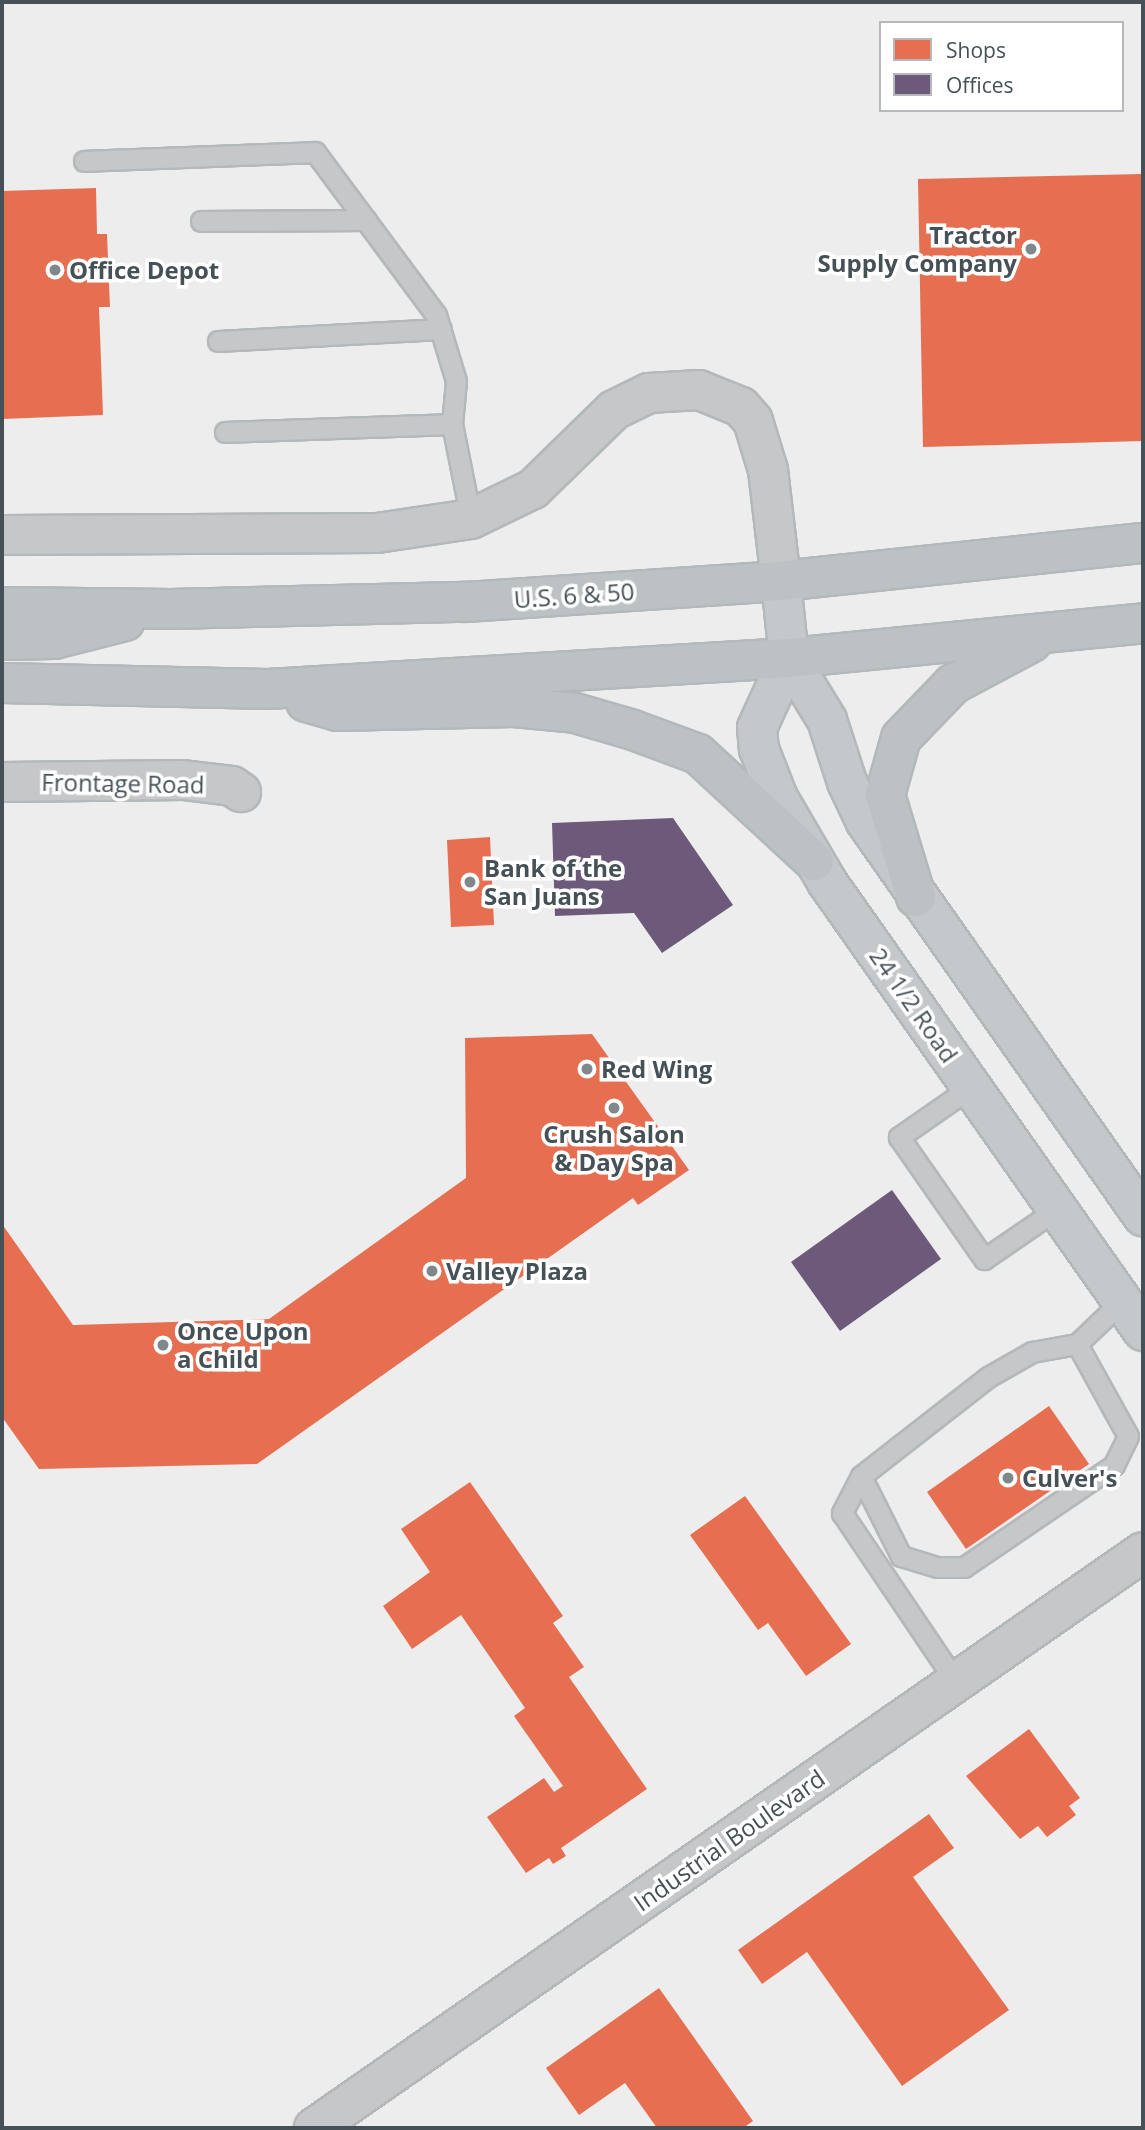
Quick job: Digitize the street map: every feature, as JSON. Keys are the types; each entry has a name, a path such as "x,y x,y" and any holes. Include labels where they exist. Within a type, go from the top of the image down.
{"highway":[{"name":"U.S. 6 & 50","path":"2,607 171,609 466,602 780,581 1143,543"},
{"path":"2,640 54,639 171,609"},
{"path":"2,683 268,689 789,658 1143,623"},
{"path":"916,897 885,795 901,738 953,684 1054,631"},
{"path":"268,689 337,711 514,708 575,713 633,730 698,754 814,861"}],"main road":[{"path":"780,581 789,658 827,720 847,782 866,822 916,897 1143,1216"},
{"name":"24 1/2 Road","path":"789,658 757,728 759,748 778,798 814,861 1057,1209 1136,1316"}],"street":[{"path":"2,535 377,533 471,519 533,489 614,410 649,393 699,390 741,407 753,421 768,470 780,581"},
{"name":"Frontage Road","path":"2,782 183,780 232,786 242,792"},
{"name":"Industrial Boulevard","path":"314,2128 1143,1552"}],"lane":[{"path":"84,161 315,152 436,315 456,381 452,424 471,519"},
{"path":"201,221 366,220"},
{"path":"218,341 441,329"},
{"path":"225,432 452,424"},
{"path":"971,1087 899,1137 984,1259 1057,1209"},
{"path":"956,1682 842,1513 861,1476 988,1377 1032,1352 1077,1344 1136,1316"},
{"path":"861,1476 901,1556 937,1567 964,1567 1114,1465 1128,1436 1077,1344"}],"building: Shops":[{"name":"Tractor Supply Company","path":"1143,174 1143,441 923,447 918,179"},
{"name":"Office Depot","path":"96,188 97,234 107,234 110,307 99,307 103,415 2,419 2,191"},
{"path":"490,837 494,925 451,927 447,840"},
{"name":"Valley Plaza","path":"592,1034 689,1170 638,1205 633,1198 257,1464 39,1469 2,1417 2,1224 73,1325 269,1319 466,1178 465,1038"},
{"name":"Culver's","path":"1049,1406 1089,1464 966,1549 927,1492"},
{"path":"470,1482 563,1616 553,1623 584,1667 569,1677 647,1789 561,1848 566,1856 553,1864 549,1858 526,1873 487,1817 544,1778 554,1792 563,1786 514,1716 525,1708 461,1615 412,1649 383,1606 430,1572 401,1529"},
{"path":"745,1496 851,1644 806,1676 768,1623 758,1630 690,1535"},
{"path":"1029,1729 1080,1798 1069,1806 1076,1815 1047,1837 1038,1826 1020,1839 966,1776"},
{"path":"929,1814 954,1848 913,1877 1009,2010 902,2086 807,1952 762,1984 738,1950"},
{"path":"659,1988 753,2121 743,2128 657,2128 625,2083 579,2115 546,2068"}],"building: Offices":[{"path":"673,818 733,905 662,953 634,913 555,916 552,823"},
{"path":"892,1190 941,1259 840,1331 791,1262"}],"place":[{"name":"Tractor Supply Company","path":"1031,249"},
{"name":"Office Depot","path":"55,270"},
{"name":"Bank of the San Juans","path":"470,882"},
{"name":"Red Wing","path":"587,1069"},
{"name":"Crush Salon & Day Spa","path":"614,1108"},
{"name":"Valley Plaza","path":"432,1271"},
{"name":"Once Upon a Child","path":"163,1345"},
{"name":"Culver's","path":"1008,1478"}]}
